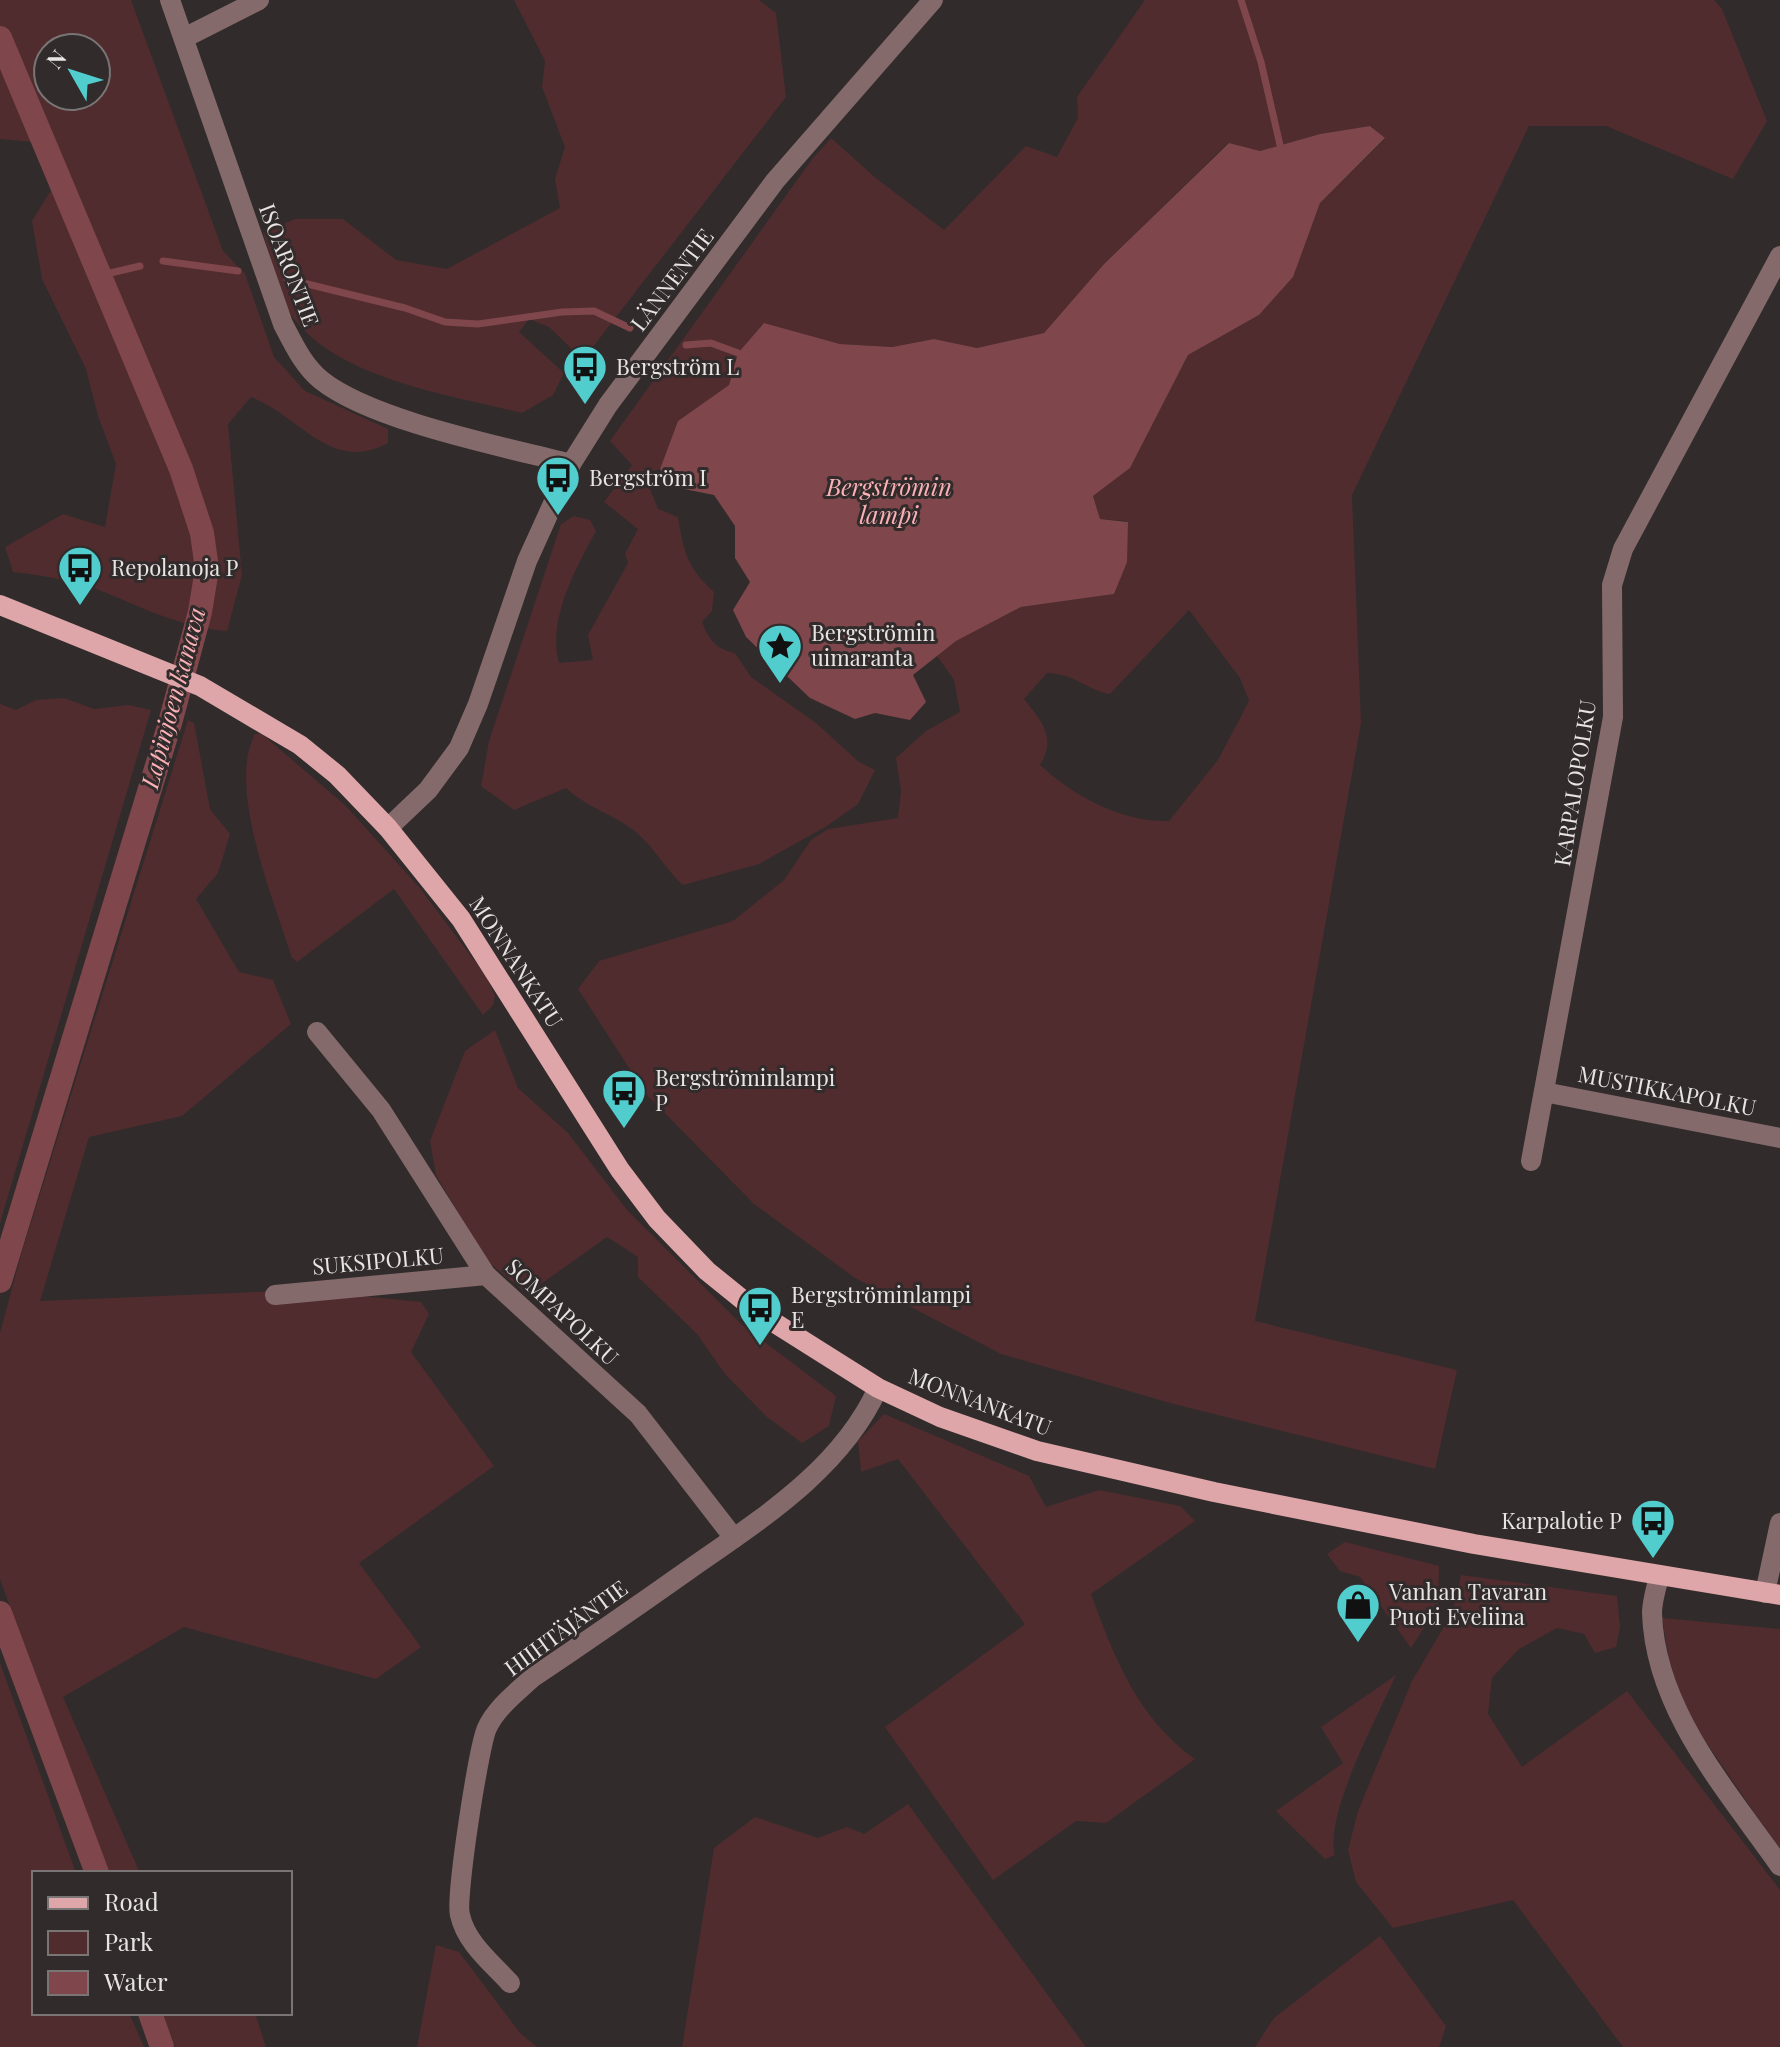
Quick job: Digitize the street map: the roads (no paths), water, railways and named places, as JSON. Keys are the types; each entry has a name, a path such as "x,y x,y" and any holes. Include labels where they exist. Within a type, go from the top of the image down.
{"main road":[{"name":"MONNANKATU","path":"0,605 200,686 300,745 337,775 388,828 461,919 620,1170 657,1219 707,1271 759,1313 878,1388 940,1417 1037,1451 1229,1495 1659,1577 1773,1594"}],"street":[{"name":"ISOARONTIE","path":"170,0 283,324 301,360 322,381 355,399 424,425 571,464"},
{"path":"184,38 259,0"},
{"name":"LÄNNENTIE","path":"388,828 428,790 459,748 478,704 527,561 571,464 608,405 775,181 857,82 933,0"},
{"name":"KARPALOPOLKU","path":"1531,1161 1613,717 1612,585 1623,549 1780,256"},
{"name":"SOMPAPOLKU","path":"317,1032 381,1110 486,1275 638,1414 734,1538"},
{"name":"MUSTIKKAPOLKU","path":"1544,1092 1780,1138"},
{"name":"SUKSIPOLKU","path":"275,1295 486,1275"},
{"name":"HIIHTÄJÄNTIE","path":"510,1983 469,1938 459,1913 463,1857 486,1729 506,1701 532,1678 734,1538 817,1473 869,1407 878,1388"},
{"path":"1773,1594 1780,1523"},
{"path":"1659,1577 1652,1612 1665,1680 1681,1721 1780,1866"}],"water":[{"name":"Bergströmin lampi","path":"1370,126 1385,138 1320,203 1293,277 1259,315 1188,355 1130,468 1093,496 1100,519 1128,522 1127,562 1114,594 1021,607 956,641 913,675 926,702 910,720 875,713 855,719 810,698 746,637 733,610 750,582 735,558 735,526 714,495 669,486 660,469 678,421 729,385 738,353 764,323 840,344 892,347 934,339 977,348 1044,333 1104,264 1229,143 1260,151 1320,134"}],"waterway":[{"path":"1241,0 1261,62 1280,145"},
{"name":"Lapinjoen kanava","path":"0,38 181,469 202,533 207,569 200,612 170,723 0,1281"},
{"path":"163,261 238,271"},
{"path":"102,275 140,266"},
{"path":"287,279 405,308 445,322 478,324 562,312 594,311 630,328"},
{"path":"686,345 711,343 738,353"},
{"name":"Lapinjoen kanava","path":"0,1613 96,1871"},
{"name":"Lapinjoen kanava","path":"151,2015 162,2047"}],"place":[{"name":"Bergström L","path":"585,406"},
{"name":"Bergström I","path":"558,517"},
{"name":"Repolanoja P","path":"80,607"},
{"name":"Bergströmin uimaranta","path":"780,685"},
{"name":"Bergströminlampi P","path":"624,1130"},
{"name":"Bergströminlampi E","path":"760,1347"},
{"name":"Karpalotie P","path":"1653,1560"},
{"name":"Vanhan Tavaran Puoti Eveliina","path":"1358,1644"}]}
